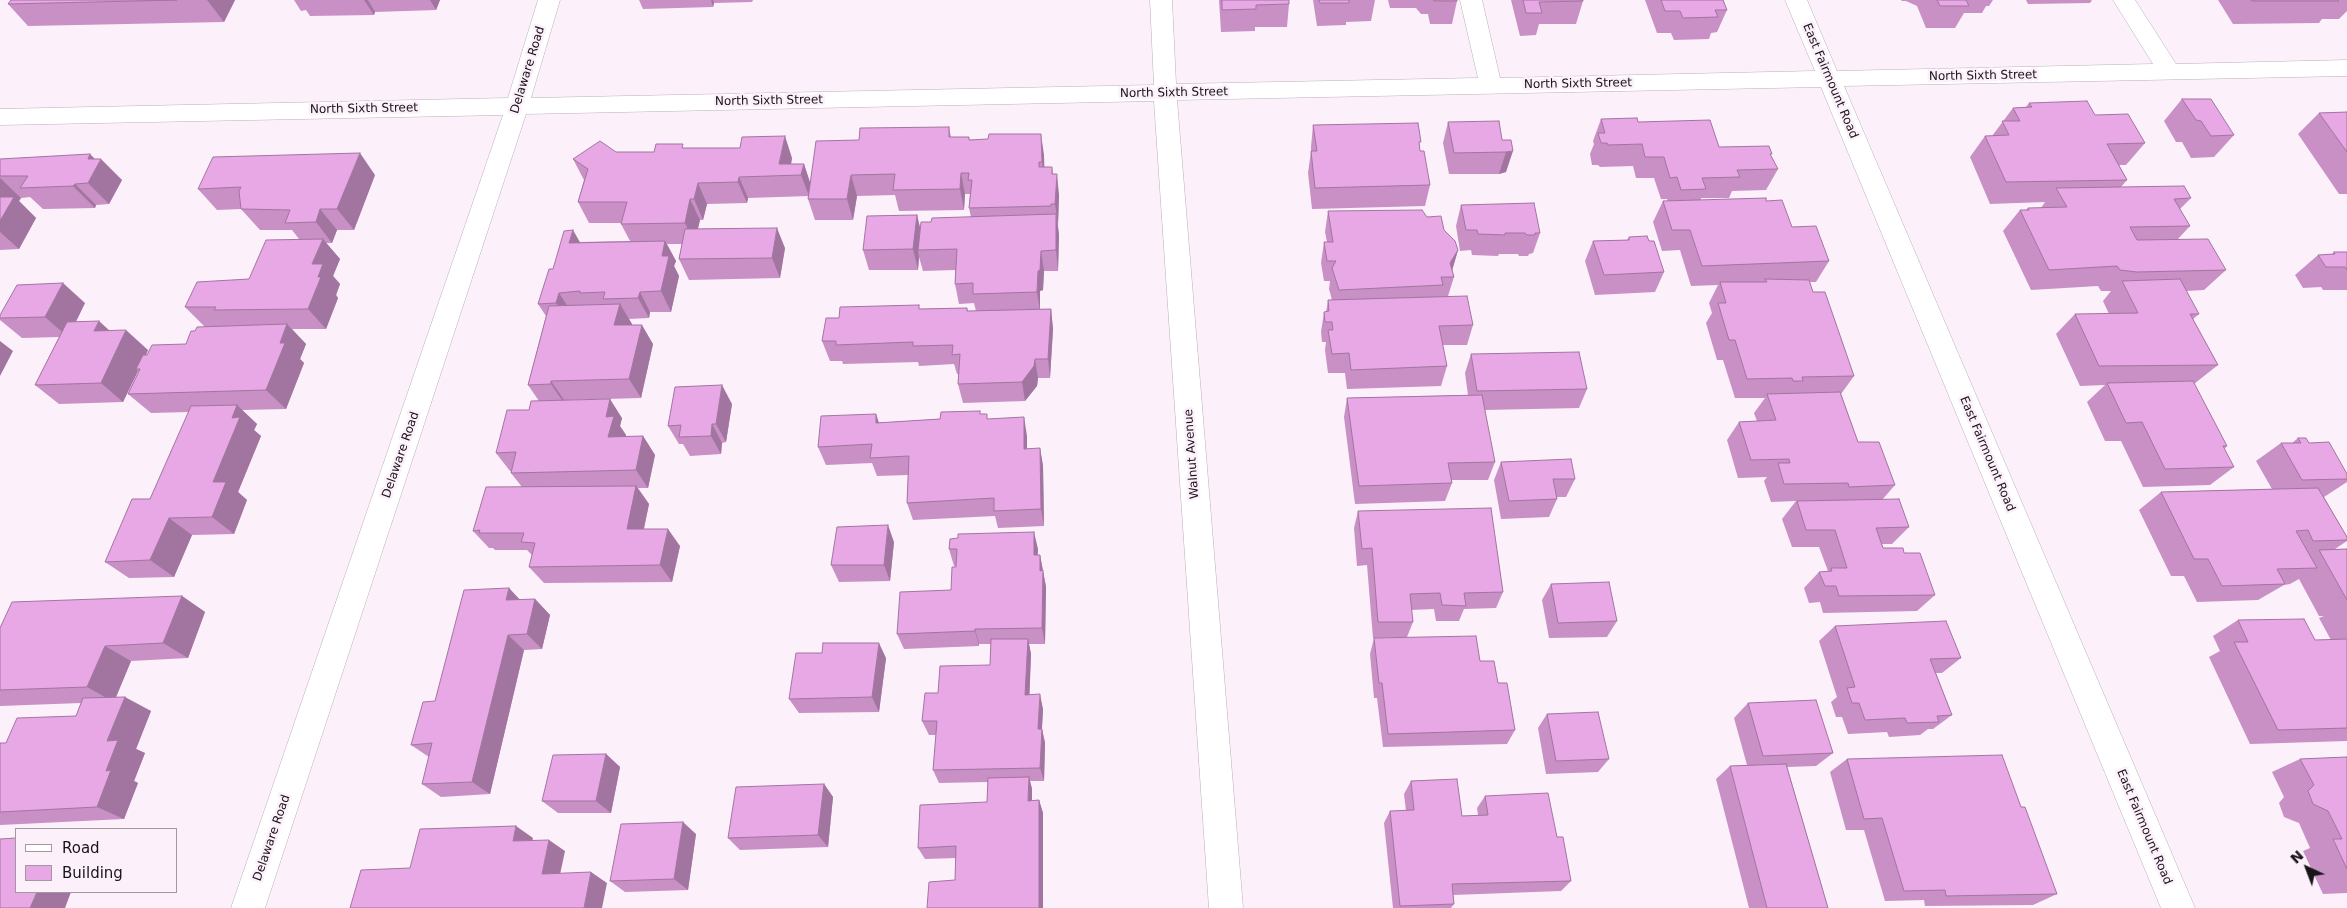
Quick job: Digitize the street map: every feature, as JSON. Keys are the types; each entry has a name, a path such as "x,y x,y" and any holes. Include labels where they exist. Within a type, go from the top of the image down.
{"street":[{"name":"Delaware Road","path":"248,908 518,106 549,0"},
{"name":"Walnut Avenue","path":"1161,0 1166,92 1226,908"},
{"path":"1471,0 1491,86"},
{"name":"East Fairmount Road","path":"1796,0 2178,908"},
{"path":"2124,0 2169,71"},
{"name":"North Sixth Street","path":"0,117 2347,68"}],"building":[{"path":"11,0 177,0 8,4"},
{"path":"1222,0 1289,0 1289,4 1256,5 1256,9 1222,10"},
{"path":"1319,0 1349,0 1349,3 1320,3"},
{"path":"1457,0 1457,1 1434,1"},
{"path":"1523,0 1583,1 1539,2 1542,13 1526,13"},
{"path":"1661,0 1723,0 1727,10 1715,10 1718,17 1683,18 1680,11 1665,11"},
{"path":"1937,0 1966,0 1969,6 1940,6"},
{"path":"2338,0 2339,1 2252,1"},
{"path":"2182,99 2211,99 2234,135 2211,136 2201,121 2196,120"},
{"path":"2087,101 2095,115 2128,114 2145,143 2107,144 2127,180 2006,182 1985,136 2009,135 2002,121 2020,121 2013,108 2032,107 2029,103"},
{"path":"2347,112 2347,152 2319,113"},
{"path":"1637,118 1638,122 1710,120 1719,147 1769,146 1772,154 1770,154 1778,169 1737,170 1740,177 1702,178 1706,189 1681,190 1677,177 1670,178 1664,157 1645,157 1642,144 1608,145 1607,143 1601,143 1598,133 1605,133 1601,119"},
{"path":"1499,121 1502,140 1511,140 1513,151 1454,153 1448,122"},
{"path":"1418,123 1421,142 1419,142 1420,151 1424,151 1430,185 1315,188 1311,151 1317,151 1313,125"},
{"path":"949,127 949,137 969,137 969,140 988,139 989,134 1041,134 1042,162 1039,162 1039,167 1052,167 1052,174 1057,174 1055,204 1051,204 1051,206 969,208 972,180 968,180 969,173 961,173 960,189 893,190 895,174 851,175 847,199 808,199 816,141 859,140 860,128"},
{"path":"785,136 779,164 804,164 801,175 739,177 738,182 698,183 694,199 690,199 685,223 621,224 627,202 578,202 588,169 573,159 600,141 616,152 654,152 656,144 683,144 682,148 740,148 742,137"},
{"path":"360,153 337,209 320,209 316,222 285,223 290,210 241,209 239,191 241,187 198,189 213,157"},
{"path":"90,154 88,159 101,159 88,183 75,184 73,186 20,188 28,176 0,176 0,159"},
{"path":"2184,186 2191,198 2174,199 2190,226 2130,227 2137,240 2208,239 2226,270 2137,272 2120,270 2117,266 2049,270 2020,210 2067,207 2056,188"},
{"path":"0,197 14,197 0,221"},
{"path":"1766,198 1766,201 1782,200 1792,227 1816,226 1829,261 1702,266 1690,230 1672,230 1663,201"},
{"path":"1534,203 1540,233 1535,233 1535,235 1527,235 1525,233 1505,233 1505,235 1478,234 1477,230 1466,230 1461,205"},
{"path":"1422,210 1427,217 1441,216 1444,230 1455,241 1458,250 1450,263 1454,277 1441,277 1443,285 1339,290 1332,268 1336,261 1327,261 1324,242 1333,242 1328,211"},
{"path":"1056,214 1056,250 1041,251 1037,292 973,294 973,283 955,284 957,249 918,250 921,222 931,222 932,218"},
{"path":"917,215 913,249 863,250 867,216"},
{"path":"777,228 772,258 679,259 685,229"},
{"path":"573,230 569,243 665,241 662,256 669,256 661,291 640,292 638,298 603,299 605,292 580,293 580,291 559,293 556,303 538,304 549,269 553,269 564,231"},
{"path":"1647,236 1649,241 1654,241 1664,272 1604,275 1593,241 1629,240 1629,237"},
{"path":"323,239 312,264 323,264 318,277 321,277 308,309 214,310 216,307 185,307 197,282 249,279 266,240"},
{"path":"2334,252 2347,252 2347,270 2345,267 2326,267 2318,255 2335,254"},
{"path":"1765,279 1809,280 1813,292 1825,292 1854,376 1802,377 1803,381 1793,381 1792,378 1747,379 1735,340 1729,340 1718,303 1726,303 1720,282 1767,282"},
{"path":"2180,279 2199,314 2190,314 2218,365 2099,366 2075,314 2138,313 2122,281"},
{"path":"63,283 45,317 0,318 17,285"},
{"path":"1467,296 1473,325 1439,326 1447,366 1351,370 1349,353 1332,354 1328,330 1333,330 1332,322 1325,322 1324,312 1329,311 1328,300"},
{"path":"620,304 614,325 642,325 629,379 551,381 551,384 528,385 549,306"},
{"path":"919,305 919,309 967,308 967,311 1051,309 1048,359 1035,359 1034,366 1022,382 958,384 960,354 952,355 953,345 913,346 913,342 836,345 836,341 822,341 826,318 839,318 840,307"},
{"path":"99,321 94,331 126,330 101,383 35,385 67,322"},
{"path":"287,324 280,343 285,343 266,390 128,394 140,369 136,369 143,355 147,355 152,345 186,344 191,331 195,331 197,327"},
{"path":"1579,352 1587,389 1477,391 1471,354"},
{"path":"2193,381 2227,446 2223,446 2234,467 2165,469 2142,422 2126,423 2107,383"},
{"path":"722,385 716,424 712,424 711,436 679,437 681,425 668,426 675,387"},
{"path":"1840,392 1858,442 1879,442 1895,485 1849,487 1848,483 1784,484 1778,463 1790,463 1789,459 1751,460 1739,422 1776,420 1767,394"},
{"path":"1482,395 1495,462 1448,463 1452,483 1359,486 1347,398"},
{"path":"610,399 606,417 614,416 608,437 643,436 636,470 511,473 516,452 496,453 507,410 529,410 531,401"},
{"path":"237,405 232,418 240,417 213,482 226,482 212,517 169,518 150,560 105,562 132,499 150,499 191,406"},
{"path":"980,411 980,414 987,414 987,419 1024,417 1024,449 1040,448 1041,509 994,511 994,498 907,503 909,456 870,458 872,444 818,447 821,416 876,414 876,423 940,419 941,412"},
{"path":"2298,438 2306,438 2309,443 2329,442 2347,474 2347,479 2302,480 2281,443 2301,443"},
{"path":"1571,459 1575,479 1553,479 1557,499 1509,501 1501,462"},
{"path":"636,486 627,529 668,529 660,565 529,567 535,543 521,542 524,533 479,533 480,530 473,531 486,487"},
{"path":"2318,488 2347,540 2313,541 2308,530 2296,531 2317,568 2277,569 2285,584 2222,586 2208,559 2194,559 2161,492"},
{"path":"1899,499 1909,527 1876,528 1883,548 1903,548 1904,553 1920,553 1935,595 1839,596 1836,586 1825,586 1819,572 1832,571 1831,568 1847,568 1835,530 1806,530 1797,501"},
{"path":"1491,508 1503,592 1464,593 1466,606 1442,605 1440,593 1410,594 1413,622 1378,622 1372,548 1362,549 1358,511"},
{"path":"888,525 884,565 831,565 837,527"},
{"path":"1034,532 1034,555 1040,555 1040,571 1043,570 1042,628 975,629 975,631 897,634 900,592 951,590 952,567 956,567 957,549 949,549 950,539 958,538 958,534"},
{"path":"2347,549 2347,600 2319,550"},
{"path":"1609,582 1617,621 1558,623 1551,584"},
{"path":"509,588 506,600 535,599 527,634 508,635 472,782 422,784 432,743 411,745 423,702 435,701 464,590"},
{"path":"182,596 163,643 105,646 87,687 0,690 0,628 12,602"},
{"path":"2304,619 2315,640 2347,639 2347,728 2278,730 2234,642 2248,642 2238,620"},
{"path":"1946,621 1961,658 1930,659 1952,715 1937,716 1939,722 1907,723 1905,718 1865,720 1859,703 1852,703 1847,688 1855,687 1835,626"},
{"path":"1476,636 1480,661 1494,661 1498,683 1507,683 1515,730 1388,734 1382,683 1379,683 1374,638"},
{"path":"991,639 1028,639 1025,695 1040,694 1038,729 1042,729 1040,768 933,770 937,721 922,721 925,693 938,693 940,666 990,665"},
{"path":"823,643 879,643 872,697 789,699 796,653 822,653"},
{"path":"125,697 107,741 118,740 106,771 111,770 97,807 0,812 0,743 6,743 17,718 76,716 83,698"},
{"path":"1816,700 1833,753 1763,756 1748,703"},
{"path":"1598,712 1609,759 1556,761 1547,714"},
{"path":"606,754 596,801 542,801 553,755"},
{"path":"2002,755 2021,807 2025,807 2057,894 1946,896 1945,890 1904,891 1882,818 1864,819 1847,759"},
{"path":"2347,757 2347,869 2333,839 2342,839 2328,811 2313,804 2308,791 2314,785 2300,759"},
{"path":"1786,764 1828,908 1767,908 1730,766"},
{"path":"1029,777 1028,801 1039,800 1039,908 927,908 929,882 955,880 956,846 918,848 920,805 987,802 988,778"},
{"path":"1457,779 1462,816 1488,815 1485,796 1548,793 1557,837 1563,837 1571,881 1452,884 1454,904 1400,906 1390,811 1414,810 1411,781"},
{"path":"824,784 818,835 728,838 736,787"},
{"path":"683,822 674,879 610,881 621,824"},
{"path":"516,826 513,841 549,840 542,874 591,872 584,908 350,908 361,870 410,868 420,829"},
{"path":"15,838 15,893 37,893 30,908 0,908 0,839"}]}
